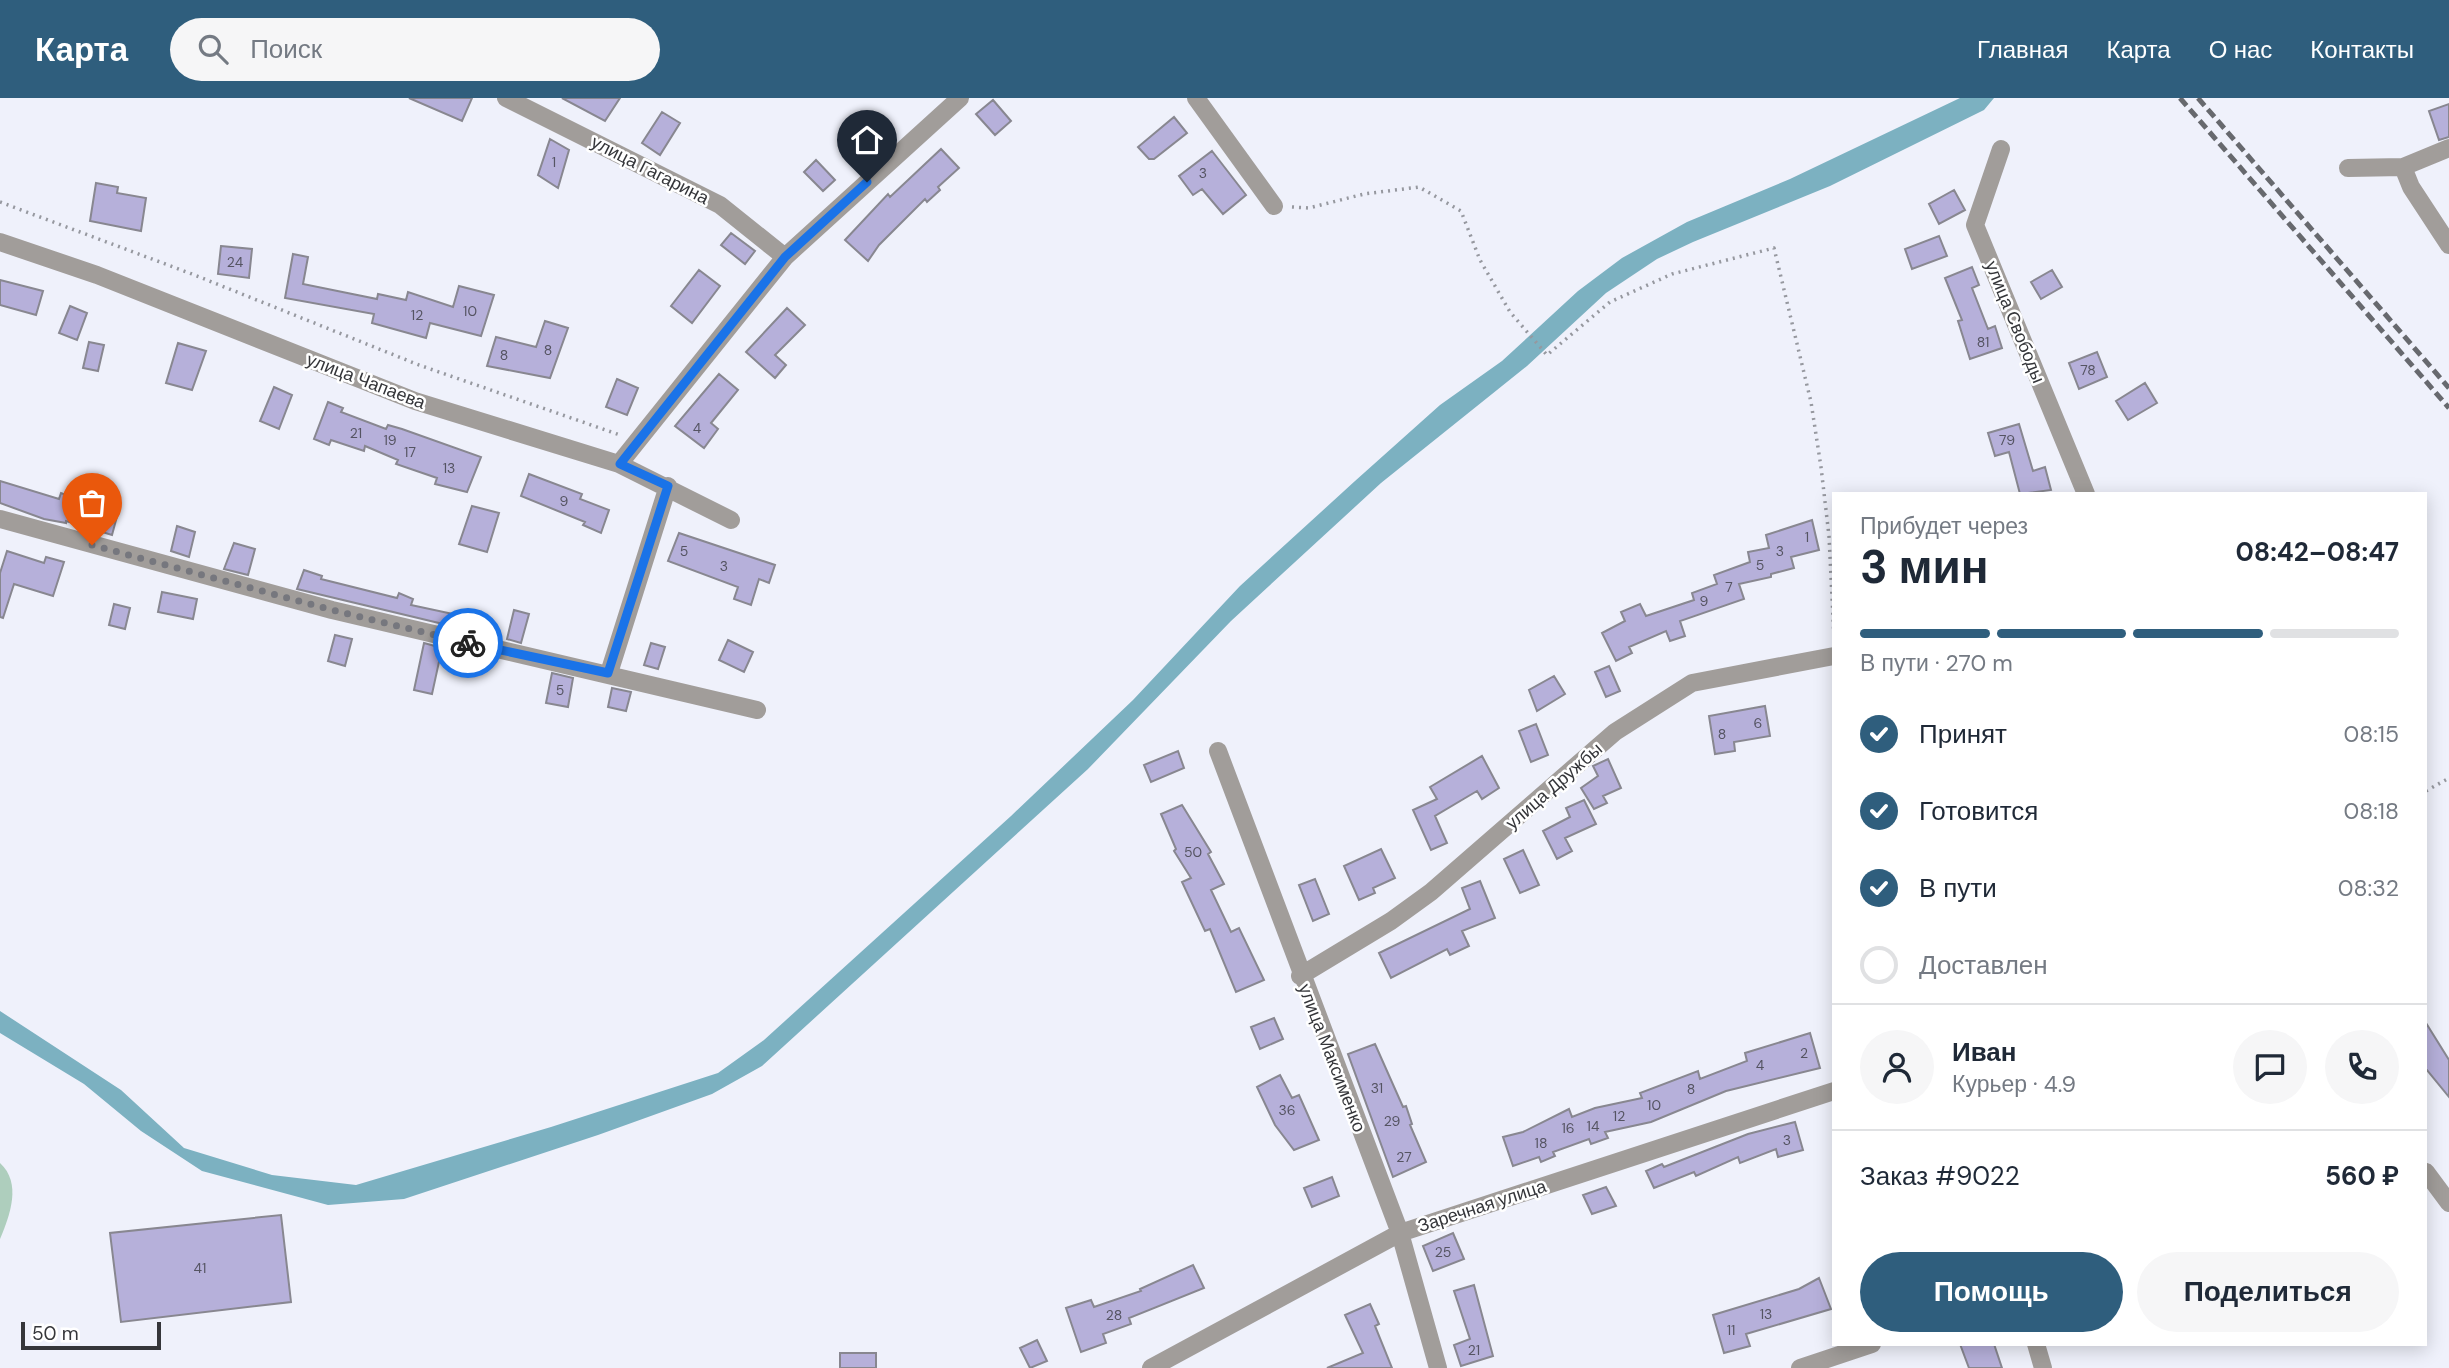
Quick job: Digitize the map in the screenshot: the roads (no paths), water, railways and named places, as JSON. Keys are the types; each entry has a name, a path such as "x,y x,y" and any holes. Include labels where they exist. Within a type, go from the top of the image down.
{"street":[{"name":"улица Гагарина","path":"506,98 720,205 785,257"},
{"path":"620,464 785,257 960,98"},
{"path":"1196,98 1274,206"},
{"path":"2348,168 2403,167 2449,148"},
{"name":"улица Свободы","path":"2001,149 1975,225 2085,492"},
{"path":"2403,167 2411,187 2449,245"},
{"name":"улица Чапаева","path":"0,242 97,275 415,401 620,464 731,520"},
{"path":"608,673 668,486"},
{"path":"0,519 332,610 757,710"},
{"name":"улица Дружбы","path":"1300,976 1391,921 1432,892 1615,732 1692,683 1832,656"},
{"name":"улица Максименко","path":"1218,751 1300,976 1400,1233 1438,1368"},
{"name":"Заречная улица","path":"1151,1368 1400,1233 1832,1092"},
{"path":"2427,1173 2449,1203"},
{"path":"1800,1368 1821,1365 1867,1346"},
{"path":"2037,1346 2043,1368"}],"water":[{"path":"1960,98 1994,98 1984,110 1830,186 1657,259 1606,293 1527,366 1381,483 1231,621 1088,769 762,1066 712,1094 404,1199 328,1205 202,1171 141,1131 84,1084 0,1033 0,1011 121,1090 184,1148 272,1175 356,1185 551,1127 718,1073 764,1040 1011,816 1133,700 1240,586 1355,481 1440,405 1502,361 1578,291 1622,258 1687,222 1790,179"}],"railway":[{"path":"2180,98 2449,408"},
{"path":"2198,98 2449,388"}]}
